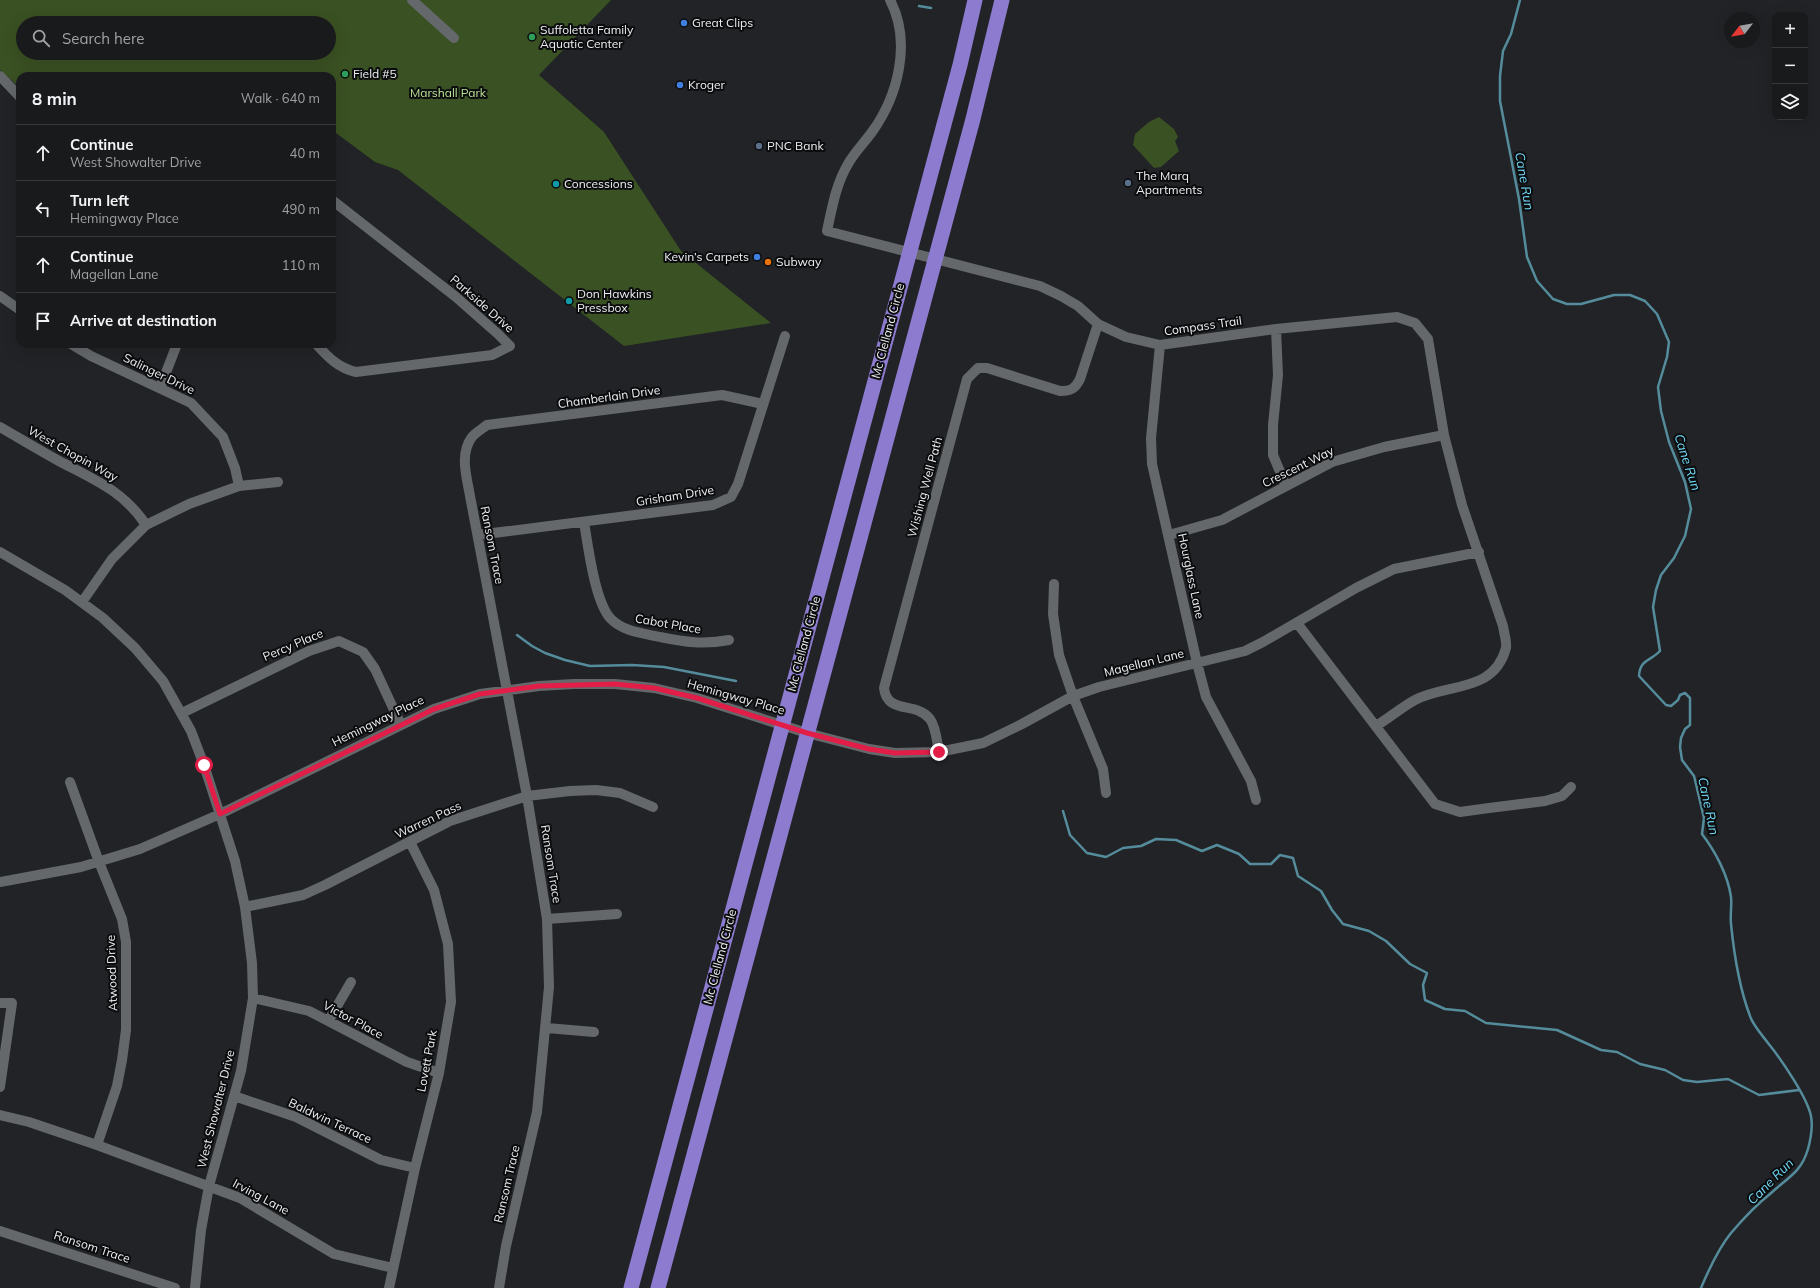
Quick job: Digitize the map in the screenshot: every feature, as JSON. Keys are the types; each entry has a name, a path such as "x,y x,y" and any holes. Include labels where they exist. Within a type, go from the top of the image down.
{"highway":[{"name":"Mc Clelland Circle","path":"631,1288 962,58 975,0"},
{"path":"658,1288 934,259 973,119 1002,0"}],"street":[{"path":"412,0 454,38"},
{"name":"Compass Trail","path":"890,0 899,26 901,49 899,70 884,113 872,132 848,163 839,180 827,231 1040,286 1072,303 1098,324 1126,337 1160,345 1276,330 1396,317 1415,323 1428,339 1444,435"},
{"path":"0,76 16,92"},
{"name":"Parkside Drive","path":"320,348 336,365 346,370 356,372 492,355 510,346 456,297 336,203"},
{"path":"0,296 16,307"},
{"name":"Wishing Well Path","path":"939,752 931,720 921,712 893,704 888,701 884,688 967,379 978,368 988,368 1060,391 1069,391 1076,387 1080,379 1098,324"},
{"path":"1276,330 1278,375 1273,425 1273,455 1286,486"},
{"name":"Grisham Drive","path":"478,535 713,505 731,497 738,484 785,336"},
{"name":"Hourglass Lane","path":"1160,345 1151,438 1152,457 1196,663 1206,697 1251,781 1256,800"},
{"name":"Salinger Drive","path":"78,348 90,356 191,403 223,437 235,468 239,486"},
{"path":"160,388 175,348"},
{"name":"Chamberlain Drive","path":"467,446 472,437 486,425 722,395 763,404"},
{"name":"West Chopin Way","path":"0,427 59,461 96,479 123,497 137,511 146,525"},
{"path":"1376,726 1415,700 1443,690 1476,683 1495,669 1506,647 1503,626 1462,505 1444,435"},
{"name":"Crescent Way","path":"1169,535 1222,520 1332,462 1384,447 1444,435"},
{"name":"Ransom Trace","path":"467,446 465,459 470,496 527,796 547,919 549,987 537,1112 506,1246 499,1288"},
{"path":"82,602 112,559 146,525 190,504 239,486 278,482"},
{"name":"Cabot Place","path":"584,522 599,599 611,619 628,630 690,643 710,644 730,640"},
{"name":"West Showalter Drive","path":"0,552 65,590 103,618 135,648 163,681 182,713 196,745 235,860 245,907 252,963 253,998 241,1071 209,1186 201,1230 195,1288"},
{"name":"Magellan Lane","path":"807,733 869,749 895,753 939,752 983,743 1022,724 1073,696 1099,687 1245,651 1297,623 1356,588 1394,569 1479,552"},
{"path":"1054,584 1053,614 1059,656 1073,696 1103,769 1106,793"},
{"path":"1297,623 1435,804 1460,812 1545,801 1562,796 1572,786"},
{"name":"Percy Place","path":"182,713 309,651 339,641 363,652 367,657 375,669 401,725"},
{"name":"Hemingway Place","path":"0,882 81,867 140,850 220,814 434,709 480,694 539,686 574,684 615,684 654,688 697,698 807,733"},
{"name":"Atwood Drive","path":"70,782 99,862 122,919 126,942 126,1030 118,1080 97,1145"},
{"name":"Warren Pass","path":"245,907 302,895 325,885 450,821 527,796 570,791 596,790 620,794 653,807"},
{"name":"Lovett Park","path":"389,1288 415,1168 439,1073 451,1002 448,944 434,890 410,842"},
{"path":"547,919 617,914"},
{"path":"329,1020 351,982"},
{"name":"Victor Place","path":"253,998 309,1011 329,1020 367,1042 407,1062 439,1073"},
{"path":"0,1003 12,1003 0,1087"},
{"path":"546,1028 594,1032"},
{"name":"Baldwin Terrace","path":"234,1096 296,1117 381,1160 415,1168"},
{"name":"Irving Lane","path":"0,1115 29,1122 97,1145 240,1198 334,1254 393,1268"},
{"name":"Ransom Trace","path":"0,1231 175,1288"}],"green space":[{"name":"Marshall Park","path":"0,0 611,0 539,75 604,132 681,251 771,323 624,346 398,170 375,162 336,133 336,72 16,72 16,84 0,70"},
{"path":"1159,117 1174,129 1178,137 1175,141 1179,151 1161,167 1154,168 1133,145 1135,134 1149,122"}],"waterway":[{"name":"Cane Run","path":"1520,0 1511,34 1503,51 1500,76 1500,101 1519,199 1527,257 1537,281 1553,299 1567,304 1581,304 1614,295 1630,295 1645,301 1657,314 1669,342 1667,357 1658,387 1661,411 1669,442 1685,482 1691,509 1685,536 1674,558 1661,575 1656,590 1653,607 1660,651 1641,666 1639,676 1666,705 1671,706 1678,700 1680,695 1685,693 1690,698 1690,725 1685,729 1681,738 1680,747 1682,760 1694,776 1704,818 1702,834 1712,848 1727,880 1731,900 1731,924 1734,947 1743,994 1753,1023 1780,1058 1793,1078 1809,1108 1812,1120 1810,1141 1802,1164 1793,1174 1755,1207 1726,1239 1718,1252 1701,1288"},
{"path":"919,6 931,8"},
{"path":"517,635 545,653 590,666 632,665 664,667 736,681"},
{"path":"1063,811 1070,835 1087,853 1106,857 1123,848 1141,846 1156,839 1176,840 1202,851 1217,845 1239,854 1250,864 1271,864 1280,855 1293,858 1298,876 1321,891 1332,910 1343,924 1369,931 1386,941 1410,964 1427,973 1423,985 1425,1000 1445,1009 1465,1011 1486,1023 1557,1030 1601,1050 1617,1052 1640,1064 1665,1070 1683,1080 1697,1082 1728,1079 1759,1095 1799,1090"}],"place":[{"name":"Great Clips","path":"684,23"},
{"name":"Suffoletta Family Aquatic Center","path":"532,37"},
{"name":"Field #5","path":"345,74"},
{"name":"Kroger","path":"680,85"},
{"name":"PNC Bank","path":"759,146"},
{"name":"The Marq Apartments","path":"1128,183"},
{"name":"Concessions","path":"556,184"},
{"name":"Kevin’s Carpets","path":"757,257"},
{"name":"Subway","path":"768,262"},
{"name":"Don Hawkins Pressbox","path":"569,301"}],"route":[{"path":"204,765 220,814 434,709 480,694 539,686 574,684 615,684 654,688 697,698 807,733 869,749 895,753 939,752"}]}
